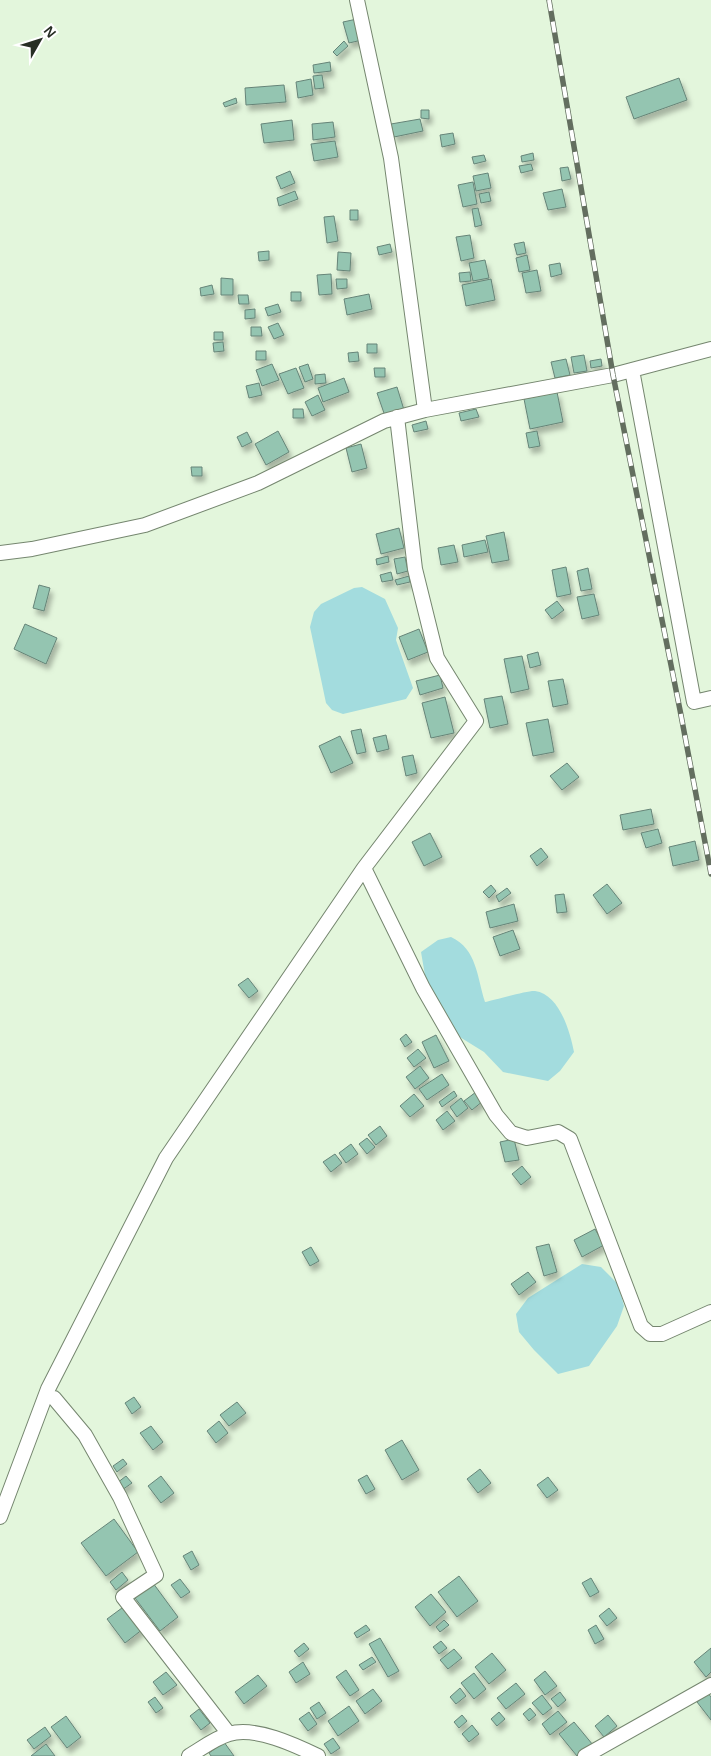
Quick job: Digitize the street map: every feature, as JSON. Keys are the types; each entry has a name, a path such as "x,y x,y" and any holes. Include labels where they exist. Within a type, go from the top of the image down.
{"street":[{"path":"357,0 391,158 424,410"},
{"path":"0,553 32,549 145,525 258,483 384,420 424,410 632,370 711,349"},
{"path":"632,370 694,702 711,698"},
{"path":"0,1517 48,1389 166,1158 364,868 476,721 437,658 415,569 397,417"},
{"path":"364,868 423,988 496,1115 512,1133 527,1138 558,1132 570,1138 641,1326 650,1334 662,1334 711,1312"},
{"path":"54,1398 85,1435 120,1497 156,1575 123,1597 229,1734"},
{"path":"585,1756 711,1685"},
{"path":"189,1756 229,1734 249,1732 297,1746 318,1756"}],"water":[{"path":"362,587 385,599 398,628 396,640 413,688 406,699 343,714 332,710 326,703 310,627 314,612 321,604 354,588"},
{"path":"451,937 460,942 471,956 485,1002 535,991 551,999 557,1006 570,1034 574,1052 560,1071 548,1081 503,1072 484,1052 447,1028 427,987 421,952 438,940"},
{"path":"582,1264 601,1267 618,1284 624,1306 617,1326 589,1366 558,1374 519,1332 516,1314 528,1298"}],"building":[{"path":"357,19 362,40 349,43 343,22"},
{"path":"344,41 348,46 337,56 333,52"},
{"path":"330,62 331,71 314,73 313,65"},
{"path":"322,75 324,88 315,89 313,76"},
{"path":"679,78 687,100 634,119 626,97"},
{"path":"311,79 313,95 298,98 296,82"},
{"path":"284,85 286,102 246,105 245,88"},
{"path":"236,98 237,103 225,107 223,103"},
{"path":"421,110 429,110 429,119 421,118"},
{"path":"420,119 423,131 394,137 391,124"},
{"path":"292,120 294,140 264,143 261,124"},
{"path":"333,122 335,137 313,140 312,124"},
{"path":"453,133 455,144 442,147 440,135"},
{"path":"335,141 338,157 314,161 311,144"},
{"path":"533,153 534,160 522,162 521,156"},
{"path":"484,155 486,161 474,164 472,157"},
{"path":"531,164 533,170 521,173 519,166"},
{"path":"568,167 571,179 562,181 560,168"},
{"path":"290,171 295,183 281,189 276,177"},
{"path":"488,173 491,188 476,191 473,176"},
{"path":"473,182 477,204 463,207 458,185"},
{"path":"562,189 566,207 548,210 543,193"},
{"path":"295,191 298,199 279,206 277,198"},
{"path":"489,192 491,201 481,203 479,194"},
{"path":"478,208 482,225 475,227 472,209"},
{"path":"350,210 358,210 358,220 350,220"},
{"path":"334,216 338,241 327,243 324,217"},
{"path":"470,235 474,258 461,261 456,237"},
{"path":"524,242 526,253 517,255 514,244"},
{"path":"390,244 392,252 379,255 377,247"},
{"path":"269,251 269,260 259,261 258,252"},
{"path":"338,252 351,253 350,271 337,270"},
{"path":"527,255 530,270 519,272 516,258"},
{"path":"485,260 489,278 473,281 469,263"},
{"path":"560,263 562,274 551,277 549,265"},
{"path":"537,270 541,291 526,293 522,273"},
{"path":"470,272 471,281 460,282 459,273"},
{"path":"331,274 332,294 319,295 317,275"},
{"path":"221,278 233,279 233,295 221,295"},
{"path":"336,279 347,279 347,288 337,289"},
{"path":"491,279 495,300 466,306 462,285"},
{"path":"212,285 214,294 201,296 200,288"},
{"path":"291,292 301,292 301,301 291,301"},
{"path":"369,294 372,309 347,315 344,299"},
{"path":"238,295 248,295 249,304 239,304"},
{"path":"278,304 281,312 268,316 265,308"},
{"path":"255,309 255,318 245,319 245,310"},
{"path":"278,323 284,335 274,339 268,327"},
{"path":"251,327 261,327 262,336 251,336"},
{"path":"214,332 223,332 223,340 214,340"},
{"path":"223,342 224,351 214,352 213,343"},
{"path":"367,344 377,344 377,353 367,353"},
{"path":"256,351 266,351 266,360 256,360"},
{"path":"358,352 359,361 349,362 348,353"},
{"path":"584,355 587,371 574,373 571,357"},
{"path":"566,359 570,375 555,378 551,362"},
{"path":"601,359 602,366 591,368 590,361"},
{"path":"272,364 279,380 262,386 256,370"},
{"path":"308,364 313,379 305,382 299,367"},
{"path":"296,368 304,388 288,394 279,374"},
{"path":"374,368 385,368 385,377 375,377"},
{"path":"325,374 326,383 315,384 315,375"},
{"path":"344,378 349,392 323,402 318,388"},
{"path":"259,383 262,395 249,398 246,386"},
{"path":"397,387 404,410 385,416 377,393"},
{"path":"557,392 563,422 530,429 524,399"},
{"path":"318,395 325,410 312,416 305,402"},
{"path":"293,409 303,409 304,418 293,418"},
{"path":"476,409 479,417 461,421 459,413"},
{"path":"426,421 428,429 414,432 412,425"},
{"path":"278,431 289,452 266,465 255,444"},
{"path":"537,431 540,446 529,448 526,433"},
{"path":"247,432 252,442 242,447 237,437"},
{"path":"361,444 367,468 352,472 346,448"},
{"path":"191,467 202,467 202,476 192,476"},
{"path":"399,528 404,548 381,554 376,534"},
{"path":"504,532 509,560 492,563 486,536"},
{"path":"485,540 488,552 464,557 462,545"},
{"path":"454,545 458,562 441,565 438,548"},
{"path":"388,556 389,562 377,565 376,559"},
{"path":"405,557 408,571 397,574 394,559"},
{"path":"566,567 571,594 557,597 552,570"},
{"path":"588,568 592,589 581,591 577,571"},
{"path":"391,572 393,580 382,582 380,575"},
{"path":"409,576 410,582 397,585 395,580"},
{"path":"39,585 50,588 44,611 33,608"},
{"path":"594,594 599,615 582,619 577,597"},
{"path":"557,601 564,610 552,619 545,610"},
{"path":"25,624 57,638 46,664 14,649"},
{"path":"419,629 428,652 408,660 399,637"},
{"path":"538,652 541,665 530,668 527,655"},
{"path":"522,656 529,689 511,693 504,659"},
{"path":"440,675 443,688 420,695 416,681"},
{"path":"563,679 568,704 553,707 548,681"},
{"path":"502,696 508,724 490,728 484,699"},
{"path":"445,697 454,733 431,738 422,703"},
{"path":"548,719 554,752 533,756 526,723"},
{"path":"361,729 366,752 357,754 351,731"},
{"path":"386,735 389,749 377,752 373,738"},
{"path":"340,736 353,763 331,773 319,746"},
{"path":"413,755 417,773 406,776 402,757"},
{"path":"567,763 579,777 562,790 550,776"},
{"path":"651,809 654,824 623,830 620,815"},
{"path":"658,829 662,843 646,848 641,833"},
{"path":"430,833 442,857 424,866 412,842"},
{"path":"695,841 699,860 673,866 669,847"},
{"path":"541,848 548,857 537,866 530,856"},
{"path":"607,884 622,903 607,914 593,895"},
{"path":"491,885 496,891 489,898 483,892"},
{"path":"507,888 511,893 499,902 496,896"},
{"path":"564,894 567,912 557,913 555,895"},
{"path":"514,904 518,921 490,928 486,912"},
{"path":"513,930 520,949 500,956 493,937"},
{"path":"248,978 258,991 249,998 238,985"},
{"path":"406,1034 412,1042 405,1047 400,1039"},
{"path":"436,1035 449,1061 434,1068 422,1042"},
{"path":"418,1049 426,1058 414,1067 407,1058"},
{"path":"420,1066 429,1078 415,1089 406,1077"},
{"path":"442,1074 449,1085 427,1100 419,1089"},
{"path":"454,1091 457,1096 442,1107 439,1102"},
{"path":"476,1092 483,1101 472,1110 464,1101"},
{"path":"414,1094 424,1106 410,1117 400,1106"},
{"path":"461,1098 468,1108 457,1117 450,1107"},
{"path":"447,1111 455,1121 443,1130 436,1120"},
{"path":"380,1126 387,1136 376,1145 368,1135"},
{"path":"367,1138 375,1147 367,1154 359,1144"},
{"path":"514,1139 519,1160 505,1162 500,1142"},
{"path":"351,1144 358,1154 346,1163 339,1153"},
{"path":"335,1154 342,1163 331,1172 323,1162"},
{"path":"522,1166 531,1177 521,1185 512,1174"},
{"path":"595,1229 604,1245 582,1257 574,1240"},
{"path":"549,1244 557,1272 544,1276 536,1247"},
{"path":"311,1247 319,1261 310,1266 302,1252"},
{"path":"528,1272 536,1282 519,1295 511,1284"},
{"path":"134,1397 141,1407 132,1414 125,1403"},
{"path":"237,1402 246,1413 229,1426 220,1415"},
{"path":"219,1421 228,1433 216,1443 207,1431"},
{"path":"151,1426 163,1442 153,1450 140,1433"},
{"path":"402,1440 419,1470 402,1480 385,1450"},
{"path":"123,1459 127,1464 117,1472 113,1466"},
{"path":"480,1469 491,1483 478,1493 467,1479"},
{"path":"367,1475 375,1489 366,1494 358,1480"},
{"path":"126,1476 132,1483 122,1490 117,1483"},
{"path":"161,1476 174,1493 161,1503 148,1486"},
{"path":"548,1477 558,1490 547,1498 537,1485"},
{"path":"114,1519 138,1552 106,1576 81,1543"},
{"path":"192,1551 199,1565 191,1570 183,1556"},
{"path":"122,1572 128,1580 116,1590 110,1582"},
{"path":"459,1576 478,1601 457,1617 438,1592"},
{"path":"591,1578 599,1592 590,1597 582,1583"},
{"path":"180,1579 190,1592 181,1598 171,1585"},
{"path":"153,1583 178,1617 160,1631 135,1598"},
{"path":"431,1594 446,1612 430,1626 415,1607"},
{"path":"126,1605 143,1629 125,1643 107,1619"},
{"path":"609,1608 617,1618 607,1626 599,1616"},
{"path":"444,1620 449,1625 440,1632 436,1627"},
{"path":"366,1625 370,1630 357,1638 354,1633"},
{"path":"596,1625 604,1639 595,1644 588,1630"},
{"path":"380,1638 399,1671 388,1677 369,1644"},
{"path":"441,1641 447,1648 439,1654 433,1647"},
{"path":"304,1643 309,1649 299,1657 294,1651"},
{"path":"711,1648 711,1672 706,1677 694,1662"},
{"path":"454,1649 462,1658 448,1669 440,1660"},
{"path":"492,1653 506,1670 489,1684 475,1667"},
{"path":"372,1657 376,1662 363,1670 359,1665"},
{"path":"303,1662 310,1674 296,1683 289,1672"},
{"path":"346,1670 359,1690 350,1696 336,1677"},
{"path":"545,1671 557,1686 545,1695 534,1680"},
{"path":"166,1672 177,1685 163,1695 153,1682"},
{"path":"474,1673 486,1689 474,1699 461,1683"},
{"path":"258,1675 267,1686 244,1704 235,1692"},
{"path":"516,1683 525,1694 506,1709 497,1698"},
{"path":"460,1688 466,1696 456,1704 450,1697"},
{"path":"373,1689 382,1701 365,1714 356,1701"},
{"path":"560,1692 566,1700 558,1707 551,1699"},
{"path":"708,1693 711,1697 711,1720 697,1702"},
{"path":"542,1695 552,1708 543,1715 532,1703"},
{"path":"155,1697 163,1708 156,1713 148,1702"},
{"path":"319,1702 326,1713 317,1719 310,1708"},
{"path":"349,1706 359,1721 338,1736 328,1721"},
{"path":"530,1708 536,1715 529,1721 523,1714"},
{"path":"199,1709 210,1723 201,1730 190,1716"},
{"path":"558,1711 567,1722 550,1735 542,1724"},
{"path":"309,1712 317,1724 308,1731 299,1719"},
{"path":"499,1712 505,1719 497,1726 491,1719"},
{"path":"462,1715 467,1721 459,1728 454,1722"},
{"path":"608,1715 617,1726 604,1737 595,1726"},
{"path":"66,1716 81,1737 67,1748 51,1727"},
{"path":"574,1722 593,1745 580,1756 577,1756 559,1734"},
{"path":"472,1725 479,1734 469,1742 462,1734"},
{"path":"45,1727 51,1736 34,1749 27,1740"},
{"path":"333,1738 340,1748 331,1754 324,1744"},
{"path":"224,1742 234,1756 211,1756 209,1753"},
{"path":"46,1744 55,1756 31,1756"}],"railway":[{"path":"549,0 613,375 711,874"}]}
